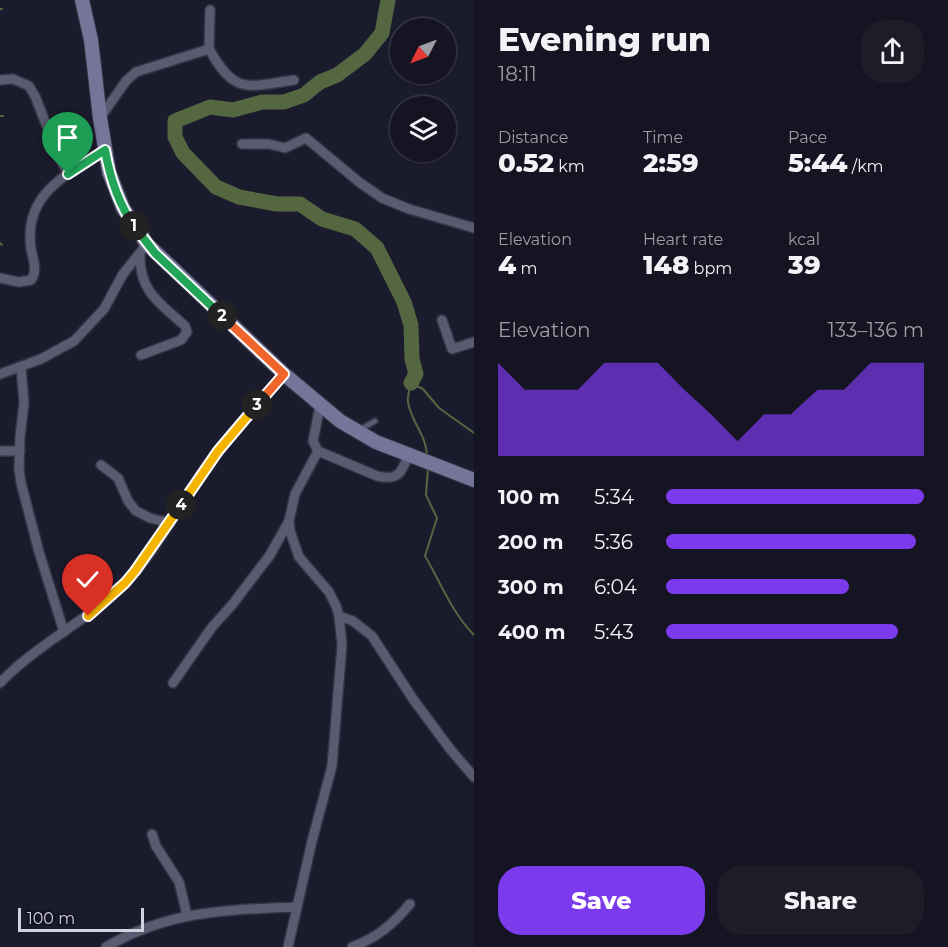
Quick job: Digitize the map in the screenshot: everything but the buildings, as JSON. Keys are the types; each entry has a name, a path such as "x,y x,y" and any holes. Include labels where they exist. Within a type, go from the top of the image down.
{"main road":[{"path":"82,0 91,40 109,172 143,249 320,406 356,432 474,480"}],"street":[{"path":"210,10 208,49 233,82 251,87 294,80"},
{"path":"100,118 126,81 136,72 208,49"},
{"path":"0,80 21,81 29,86 68,174"},
{"path":"242,144 269,144 285,148 306,138 381,198 409,209 474,228"},
{"path":"0,278 26,282 34,276 31,229 34,210 51,187 105,150"},
{"path":"141,355 181,339 187,332 185,326 146,288 141,275 143,249"},
{"path":"0,374 60,350 78,337 104,309 123,274 143,249"},
{"path":"442,320 452,349 474,342"},
{"path":"21,367 24,403 19,469 25,503 64,632"},
{"path":"0,683 21,662 88,616 125,583 150,552 218,451 284,374"},
{"path":"320,406 313,441 318,451 386,478 398,475 411,456"},
{"path":"0,451 20,451"},
{"path":"173,682 212,627 270,555 289,521 295,494 318,451"},
{"path":"101,465 118,478 128,501 136,511 150,518 170,523"},
{"path":"288,947 334,754 342,645 339,616 329,592 299,557 292,541 289,521"},
{"path":"339,616 353,621 372,636 418,706 474,777"},
{"path":"152,834 156,846 178,882 187,915"},
{"path":"352,947 388,928 410,904"},
{"path":"106,947 133,932 187,915 297,907"}],"lane":[{"path":"356,432 375,421"}],"waterway":[{"path":"388,0 382,33 365,54 337,75 320,82 304,95 284,102 262,102 233,110 210,107 175,121 175,137 183,153 216,187 239,197 277,204 300,204 322,219 355,229 377,248 404,302 411,325 412,359 416,374 411,383"},
{"path":"427,456 424,442 408,402 411,383 423,389 439,408 474,433"},
{"path":"428,468 426,495 437,518 425,556 453,607 474,635"}],"route":[{"path":"68,174 105,150 109,172 123,208 147,244 284,374 218,451 135,571 88,616"}]}
